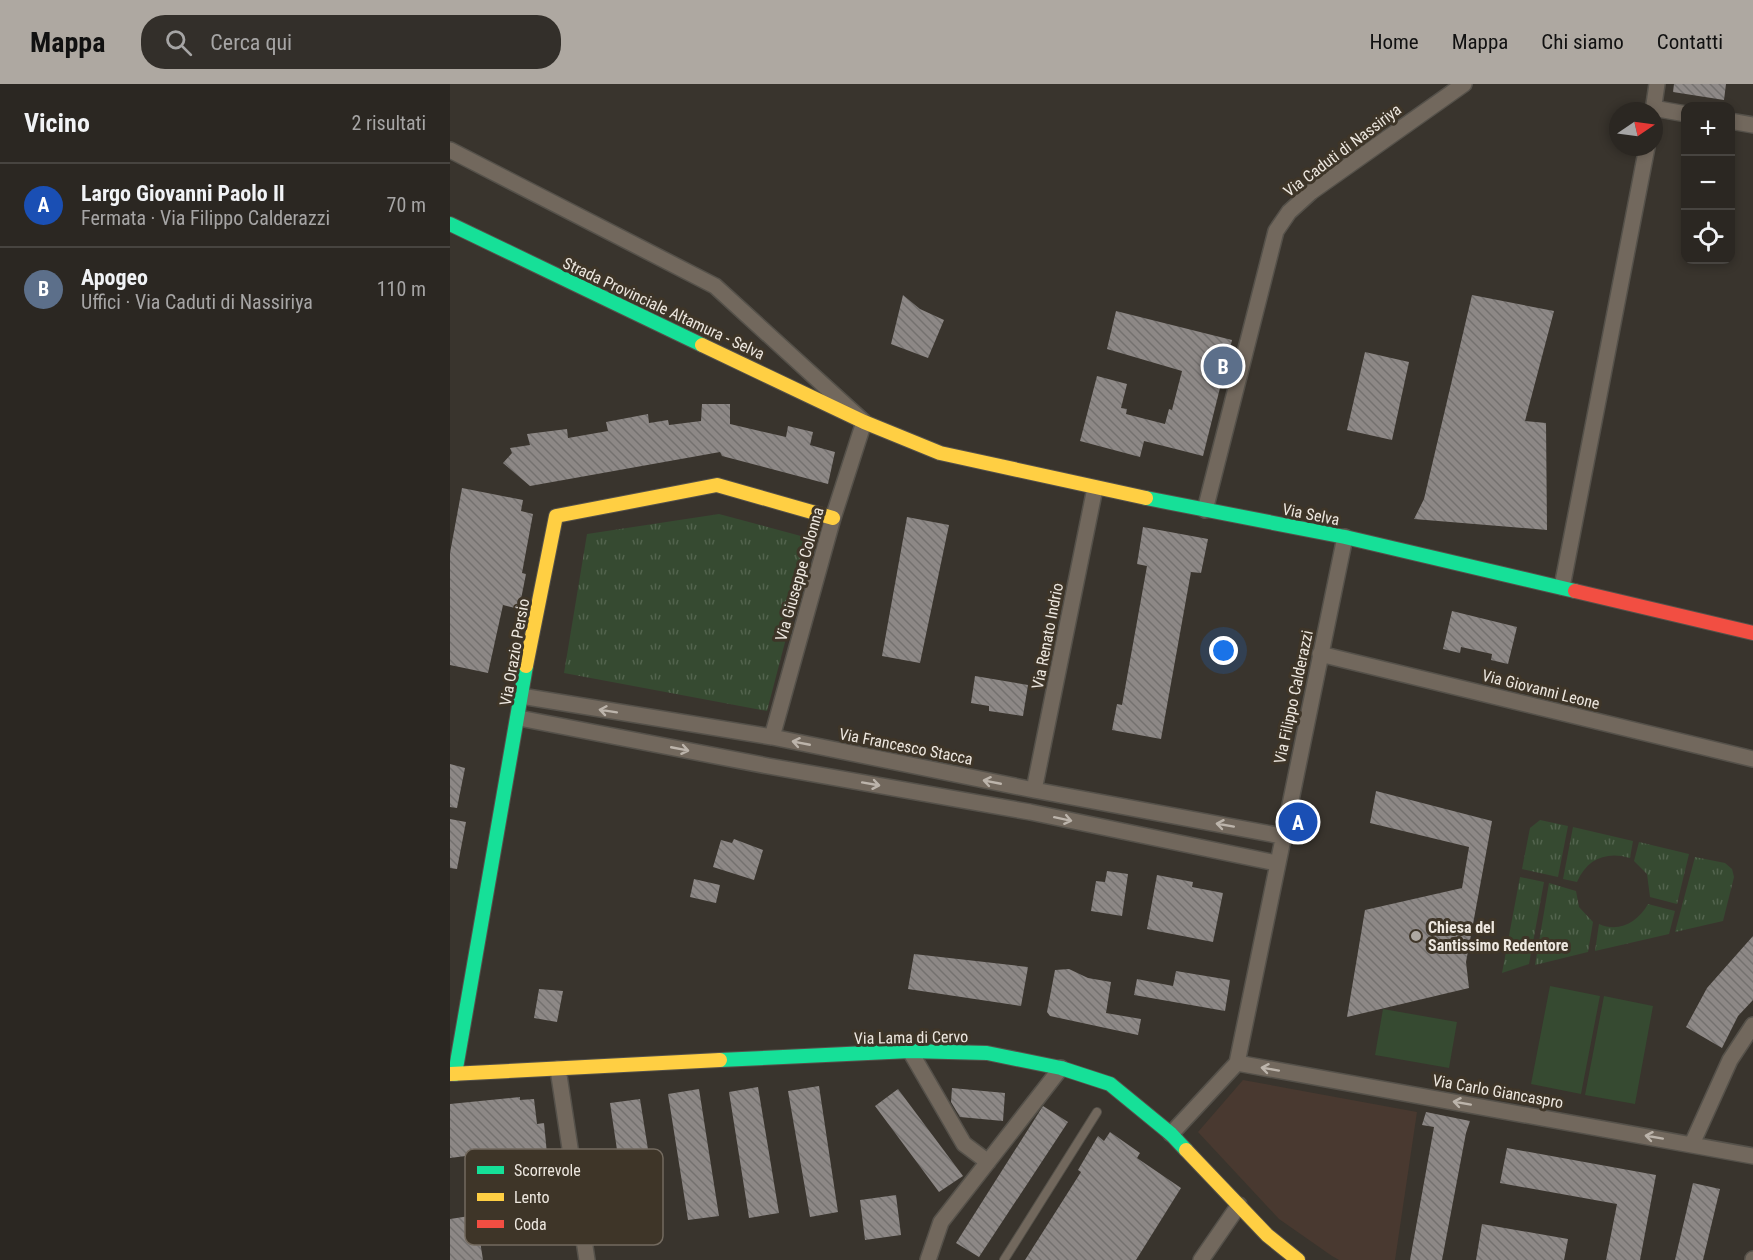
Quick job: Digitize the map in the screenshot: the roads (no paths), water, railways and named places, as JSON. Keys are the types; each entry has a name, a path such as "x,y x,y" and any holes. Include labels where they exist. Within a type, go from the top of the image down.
{"street":[{"name":"Via Caduti di Nassiriya","path":"1205,510 1276,231 1288,212 1311,192 1464,84"},
{"path":"1654,102 1657,84"},
{"path":"1663,111 1681,113"},
{"path":"1735,123 1753,125"},
{"path":"450,150 715,286 864,422"},
{"path":"1562,587 1645,156"},
{"name":"Strada Provinciale Altamura - Selva","path":"450,224 864,422"},
{"name":"Via Selva","path":"864,422 940,453 1095,488 1345,537 1753,633"},
{"name":"Via Giuseppe Colonna","path":"772,737 832,518 864,422"},
{"name":"Via Orazio Persio","path":"452,1074 556,516 717,485 832,518"},
{"name":"Via Renato Indrio","path":"1034,790 1095,488"},
{"name":"Via Filippo Calderazzi","path":"1237,1063 1276,863 1345,537"},
{"name":"Via Giovanni Leone","path":"1320,654 1753,759"},
{"name":"Via Francesco Stacca","path":"521,696 772,737 1034,790 1282,836"},
{"path":"519,718 768,766 1030,812 1276,863"},
{"path":"1692,1144 1730,1060 1753,1025"},
{"path":"910,1052 964,1144 988,1162"},
{"name":"Via Lama di Cervo","path":"452,1074 910,1052 987,1053 1061,1068 1110,1083 1171,1134 1268,1235 1298,1260"},
{"path":"1171,1134 1237,1063"},
{"name":"Via Carlo Giancaspro","path":"1237,1063 1753,1156"},
{"path":"928,1260 941,1222 1061,1068"},
{"path":"558,1069 570,1149"},
{"path":"1201,1260 1239,1206"},
{"path":"585,1245 587,1260"}],"lane":[{"path":"1005,1260 1097,1112"}],"place":[{"name":"Apogeo","path":"1223,366"},
{"name":"Largo Giovanni Paolo II","path":"1298,822"},
{"name":"Chiesa del Santissimo Redentore","path":"1416,936"}]}
